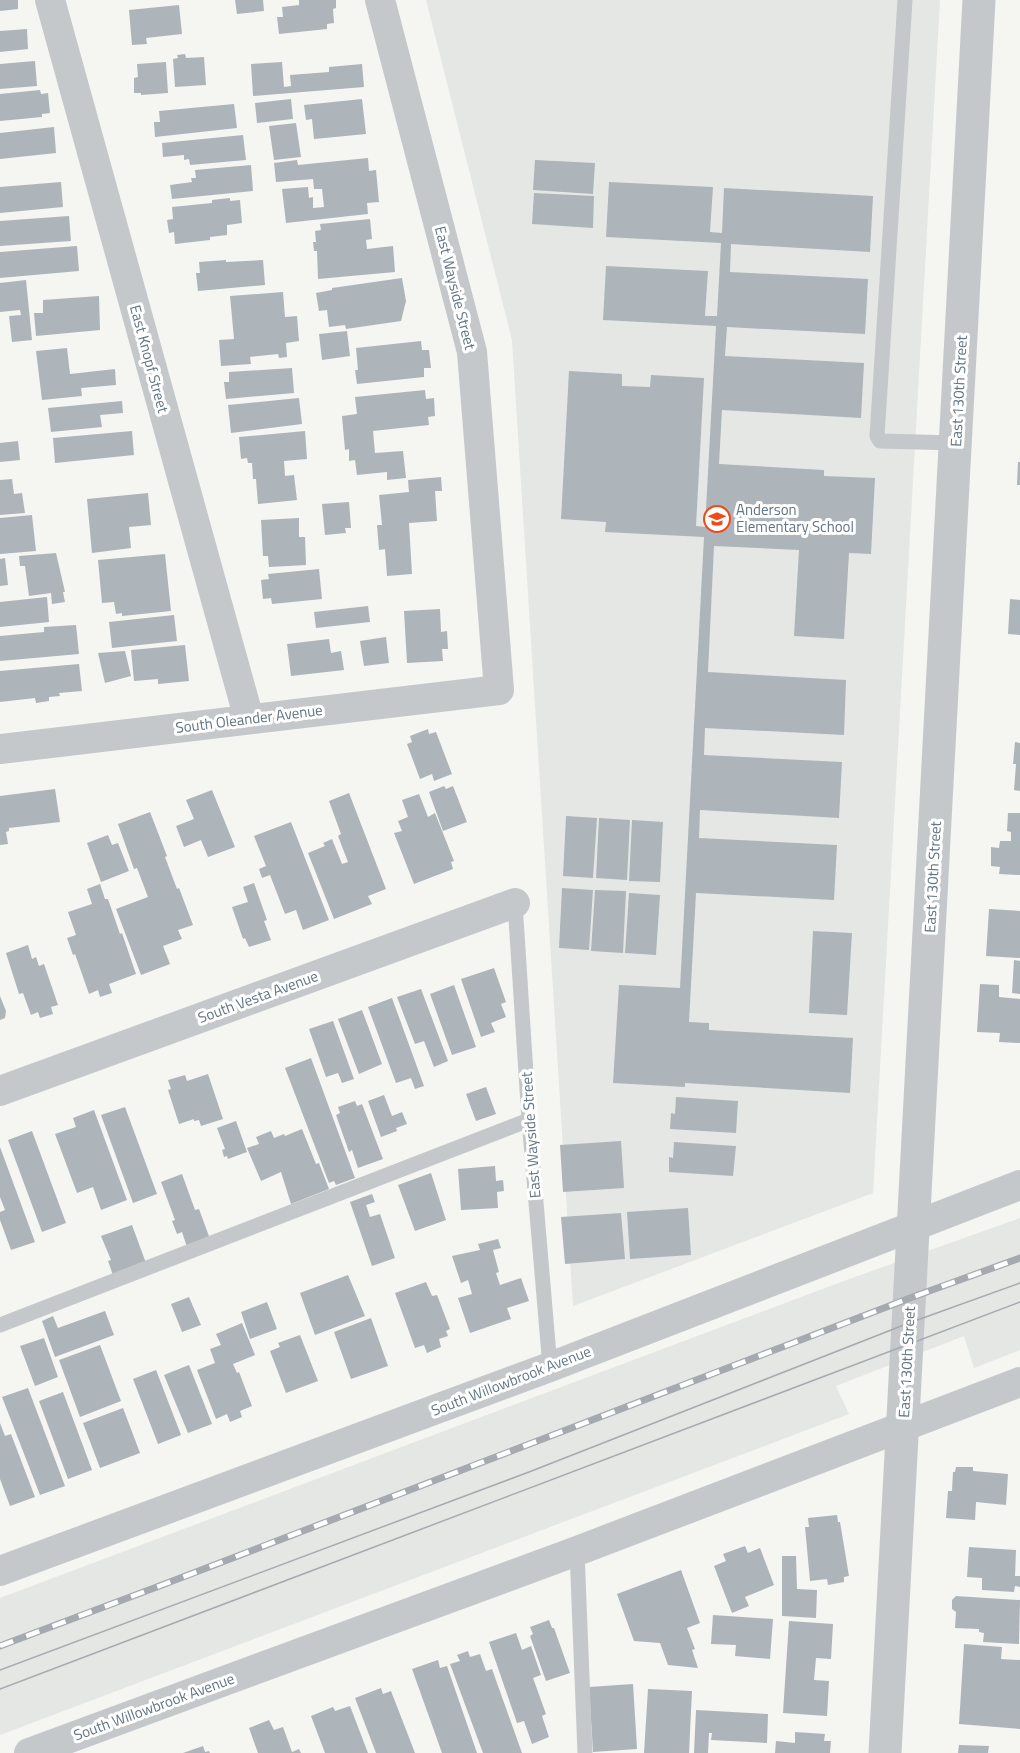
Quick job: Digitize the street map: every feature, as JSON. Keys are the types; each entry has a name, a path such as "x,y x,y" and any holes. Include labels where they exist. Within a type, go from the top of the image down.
{"street":[{"name":"East Knopf Street","path":"50,0 249,719"},
{"name":"East Wayside Street","path":"380,0 472,352 499,690"},
{"name":"East 130th Street","path":"885,1753 979,0"},
{"name":"South Oleander Avenue","path":"0,749 499,690"},
{"name":"South Vesta Avenue","path":"0,1091 515,903"},
{"name":"South Willowbrook Avenue","path":"0,1571 550,1367 1020,1185"},
{"name":"South Willowbrook Avenue","path":"29,1753 577,1551 1020,1382"}],"lane":[{"path":"905,0 877,436 880,441 956,443"},
{"name":"East Wayside Street","path":"515,903 529,1120 550,1367"},
{"path":"0,1325 529,1120"},
{"path":"577,1551 585,1753"}],"shaded area":[{"name":"Anderson Elementary School","path":"426,0 940,0 873,1193 573,1306 512,340"},
{"path":"1020,1218 1020,1350 974,1368 964,1336 836,1386 849,1414 0,1735 0,1598 841,1282"}],"building":[{"path":"0,0 18,0 18,9 0,11"},
{"path":"235,0 263,0 264,11 237,14"},
{"path":"299,0 336,0 336,8 333,9 334,23 327,24 327,29 279,34 277,17 283,17 282,7 299,5"},
{"path":"179,5 182,34 146,38 147,44 132,45 129,10"},
{"path":"27,29 28,49 0,52 0,31"},
{"path":"185,54 186,58 204,57 206,85 175,87 173,59 178,58 177,55"},
{"path":"35,61 37,86 0,89 0,64"},
{"path":"166,62 168,93 141,95 141,93 134,93 134,78 138,77 137,64"},
{"path":"282,62 284,87 291,86 290,75 329,72 329,67 362,64 364,87 253,96 251,64"},
{"path":"40,90 41,94 48,93 50,113 42,114 42,117 0,121 0,94"},
{"path":"291,99 293,119 257,123 255,103"},
{"path":"362,99 366,134 314,139 312,119 306,120 304,105"},
{"path":"234,104 237,128 155,137 154,122 160,122 159,111"},
{"path":"296,123 301,157 274,160 269,126"},
{"path":"54,127 56,153 0,159 0,133"},
{"path":"243,135 246,160 190,165 189,159 184,160 184,155 163,157 162,143"},
{"path":"368,158 369,171 376,170 379,202 367,203 368,214 286,223 282,189 308,187 309,198 313,197 313,208 324,207 322,189 314,189 313,179 276,182 274,163 297,160 298,165"},
{"path":"535,160 595,163 593,194 533,190"},
{"path":"251,165 253,191 172,199 170,185 192,182 191,178 196,178 195,170"},
{"path":"61,182 63,207 0,213 0,187"},
{"path":"609,182 713,187 710,232 722,233 724,188 873,196 870,252 731,244 730,272 868,279 865,334 727,327 725,356 864,363 861,418 722,410 719,464 824,470 824,476 875,478 871,554 849,553 844,639 794,636 799,550 714,546 708,672 846,680 844,735 705,728 704,755 842,762 839,818 700,810 699,838 837,845 834,900 696,893 689,1022 709,1023 709,1030 853,1038 850,1093 685,1083 685,1087 613,1083 619,985 680,988 704,537 605,532 606,522 561,519 569,371 622,374 622,386 650,387 651,375 704,378 696,526 705,527 716,326 603,320 606,266 708,271 705,316 717,316 721,243 606,237"},
{"path":"534,193 594,196 593,228 532,224"},
{"path":"230,198 230,201 240,200 242,223 227,225 227,235 210,237 210,240 175,244 174,232 169,233 167,220 173,219 172,207 212,203 212,200"},
{"path":"69,216 71,241 0,246 0,221"},
{"path":"370,219 372,239 366,240 367,249 393,246 395,272 318,279 317,251 314,251 313,242 316,242 315,231 321,230 320,224"},
{"path":"77,246 79,271 0,278 0,252"},
{"path":"226,260 226,262 263,260 265,285 198,291 196,273 200,273 199,262"},
{"path":"402,278 406,301 401,321 346,329 345,325 329,327 327,310 319,311 316,293 332,290 332,288"},
{"path":"26,280 32,340 12,342 9,316 21,315 20,310 0,312 0,283"},
{"path":"283,292 285,317 297,316 299,341 286,343 287,357 279,358 278,354 250,357 251,364 221,366 219,340 234,339 230,296"},
{"path":"99,296 100,330 36,336 34,313 43,313 43,300"},
{"path":"347,331 350,356 322,360 319,334"},
{"path":"421,341 422,350 429,350 431,368 424,368 424,377 357,384 356,348"},
{"path":"67,348 70,374 115,369 116,385 81,388 82,396 42,400 36,351"},
{"path":"292,368 294,393 226,399 224,382 229,382 229,372"},
{"path":"425,390 426,399 434,398 435,416 428,417 429,425 373,431 375,453 403,451 406,478 387,480 387,472 357,475 355,460 349,461 349,449 345,450 342,416 357,414 355,397"},
{"path":"299,398 302,424 231,433 228,405"},
{"path":"122,401 123,413 100,415 102,427 51,432 48,408"},
{"path":"132,431 134,455 55,463 53,438"},
{"path":"305,431 307,459 284,461 285,476 294,475 297,500 258,504 252,463 248,463 247,458 241,459 239,437"},
{"path":"18,441 20,460 0,462 0,443"},
{"path":"1018,462 1020,462 1020,485 1017,485"},
{"path":"441,477 442,491 435,491 437,521 409,523 412,574 387,576 385,549 379,550 377,525 382,525 379,495 409,492 408,480"},
{"path":"12,479 14,494 22,493 25,513 0,515 0,480"},
{"path":"148,493 151,525 129,527 131,548 92,553 87,499"},
{"path":"349,502 351,528 345,528 346,533 325,535 322,504"},
{"path":"32,515 36,551 0,554 0,518"},
{"path":"299,518 299,537 305,537 306,565 269,567 268,556 263,556 261,520"},
{"path":"56,553 65,592 63,592 65,602 52,604 51,593 29,596 25,566 20,566 19,556"},
{"path":"165,554 171,611 122,616 122,613 116,614 114,602 102,603 98,560"},
{"path":"5,558 8,585 0,586 0,559"},
{"path":"319,569 322,599 272,604 271,598 263,599 261,580 269,579 268,574"},
{"path":"47,597 49,622 0,627 0,602"},
{"path":"1010,599 1020,600 1020,635 1008,634"},
{"path":"368,606 370,622 316,628 314,612"},
{"path":"440,609 441,632 447,631 448,649 442,649 443,661 407,663 404,611"},
{"path":"174,615 177,641 112,648 109,622"},
{"path":"76,625 79,654 0,661 0,636 44,632 44,627"},
{"path":"386,637 389,663 364,666 360,641"},
{"path":"329,639 331,653 341,651 344,670 291,676 287,644"},
{"path":"185,645 189,681 158,684 158,679 134,681 131,650"},
{"path":"125,651 131,676 105,683 98,653"},
{"path":"79,664 82,691 59,693 60,696 49,697 49,701 36,703 35,698 0,702 0,671"},
{"path":"428,729 429,734 436,732 452,774 434,781 432,774 420,779 407,744 412,742 410,736"},
{"path":"1015,742 1020,743 1020,791 1014,790"},
{"path":"444,786 446,789 453,786 467,822 443,831 429,792"},
{"path":"55,789 60,822 9,828 6,832 8,844 0,845 0,796"},
{"path":"212,790 235,847 208,857 201,840 184,847 176,826 194,819 186,800"},
{"path":"349,793 386,889 368,896 372,904 334,919 308,853 325,846 323,843 332,839 342,864 348,862 338,836 341,834 329,801"},
{"path":"419,794 428,817 435,813 454,861 451,862 453,869 414,884 394,833 402,831 398,821 408,817 402,800"},
{"path":"150,812 177,889 179,888 193,925 178,930 182,939 163,946 170,964 141,975 116,909 148,897 137,868 134,869 118,824"},
{"path":"1008,813 1020,813 1020,875 999,874 1000,867 991,866 991,847 999,848 1000,841 1011,841 1011,832 1007,831"},
{"path":"566,816 597,818 593,878 563,876"},
{"path":"599,818 630,820 627,880 596,878"},
{"path":"632,820 663,822 660,882 629,881"},
{"path":"291,822 329,920 303,930 296,910 285,914 270,875 262,878 259,869 266,866 254,836"},
{"path":"108,835 112,845 118,843 129,871 101,882 87,843"},
{"path":"254,883 267,920 264,921 271,940 249,947 245,938 243,939 232,907 248,902 243,887"},
{"path":"100,884 105,899 108,899 120,934 122,933 136,974 109,984 112,993 100,997 98,990 89,994 67,938 76,935 68,912 92,904 87,889"},
{"path":"562,888 593,890 589,950 559,948"},
{"path":"595,890 626,891 623,953 591,951"},
{"path":"629,893 660,895 656,955 625,953"},
{"path":"989,909 1020,911 1020,958 986,956"},
{"path":"813,931 852,933 847,1015 809,1013"},
{"path":"28,945 32,959 36,957 39,966 44,964 58,1005 51,1007 53,1014 40,1018 38,1012 31,1015 23,993 19,994 6,953"},
{"path":"1014,960 1020,961 1020,994 1012,993"},
{"path":"494,968 506,1002 501,1004 506,1017 491,1023 495,1032 481,1037 461,979"},
{"path":"980,984 999,985 999,997 1020,999 1020,1043 999,1042 1000,1033 977,1032"},
{"path":"454,985 476,1047 452,1055 430,994"},
{"path":"421,989 448,1061 434,1067 424,1041 415,1044 397,997"},
{"path":"0,996 6,1011 5,1018 0,1020"},
{"path":"392,998 424,1086 415,1089 411,1078 396,1083 368,1007"},
{"path":"362,1010 382,1064 359,1074 338,1019"},
{"path":"333,1021 354,1079 342,1083 338,1073 326,1077 309,1029"},
{"path":"311,1058 355,1178 336,1185 334,1181 329,1183 285,1068"},
{"path":"208,1074 223,1119 201,1126 199,1120 194,1121 194,1119 179,1124 168,1090 171,1089 168,1080 185,1075 187,1081"},
{"path":"486,1087 496,1114 476,1121 466,1094"},
{"path":"384,1095 392,1116 402,1112 407,1124 381,1137 368,1101"},
{"path":"676,1097 738,1101 736,1133 670,1129 671,1113 675,1114"},
{"path":"355,1101 357,1106 362,1104 383,1159 358,1168 352,1150 349,1152 336,1115 340,1113 338,1107"},
{"path":"125,1107 157,1194 133,1203 101,1115"},
{"path":"94,1110 127,1200 101,1210 93,1187 77,1193 55,1134 76,1127 73,1118"},
{"path":"236,1121 247,1152 228,1159 227,1156 224,1157 222,1150 225,1149 217,1128"},
{"path":"302,1129 329,1189 291,1204 281,1172 261,1181 247,1148 259,1144 256,1137 271,1131 274,1138"},
{"path":"32,1131 66,1223 42,1232 8,1140"},
{"path":"621,1141 624,1188 563,1192 560,1145"},
{"path":"674,1142 736,1146 733,1176 669,1172 669,1157 673,1158"},
{"path":"0,1147 35,1242 11,1250 0,1220 0,1212 5,1210 0,1197"},
{"path":"495,1166 496,1181 503,1180 504,1191 497,1192 498,1208 461,1210 458,1169"},
{"path":"431,1173 446,1220 415,1231 398,1185"},
{"path":"182,1174 195,1210 199,1209 210,1239 187,1247 182,1232 177,1234 172,1221 175,1220 161,1182"},
{"path":"372,1194 375,1202 366,1205 370,1217 380,1214 395,1258 372,1266 350,1202"},
{"path":"688,1208 691,1255 630,1259 627,1212"},
{"path":"621,1213 625,1259 565,1264 561,1217"},
{"path":"132,1225 146,1263 113,1275 108,1261 111,1260 101,1236"},
{"path":"498,1239 501,1248 493,1250 500,1285 521,1278 529,1301 507,1308 511,1319 470,1333 458,1298 472,1294 468,1280 461,1283 452,1256 480,1250 478,1244"},
{"path":"348,1275 365,1316 315,1335 300,1293"},
{"path":"426,1282 432,1296 437,1295 450,1329 446,1331 448,1336 439,1339 441,1347 427,1353 424,1345 415,1348 395,1293"},
{"path":"189,1297 201,1325 182,1332 171,1304"},
{"path":"267,1302 277,1329 250,1339 241,1312"},
{"path":"105,1311 114,1335 55,1357 42,1321 53,1316 58,1328"},
{"path":"371,1318 388,1366 351,1379 334,1332"},
{"path":"242,1323 255,1355 233,1364 237,1373 239,1372 252,1406 240,1411 242,1417 230,1422 227,1414 216,1419 197,1370 215,1363 210,1349 221,1345 216,1334"},
{"path":"300,1335 318,1381 286,1393 270,1351 280,1347 278,1343"},
{"path":"44,1338 58,1377 35,1386 20,1346"},
{"path":"100,1345 121,1401 80,1417 59,1360"},
{"path":"189,1365 212,1424 188,1433 164,1375"},
{"path":"156,1370 181,1435 158,1444 133,1379"},
{"path":"28,1388 65,1486 40,1495 2,1397"},
{"path":"63,1392 92,1470 68,1479 39,1401"},
{"path":"123,1408 140,1453 100,1468 83,1423"},
{"path":"0,1423 5,1436 11,1434 35,1497 10,1506 0,1479"},
{"path":"956,1467 973,1467 973,1471 1008,1474 1006,1505 976,1502 975,1520 946,1518 948,1491 952,1491 953,1472"},
{"path":"837,1515 849,1576 844,1577 844,1582 828,1585 827,1579 810,1581 805,1527 809,1527 808,1518"},
{"path":"745,1546 748,1553 760,1548 774,1585 745,1597 749,1606 732,1613 714,1566 726,1561 723,1554"},
{"path":"969,1547 1016,1550 1015,1576 1020,1576 1020,1587 1015,1586 1014,1592 982,1590 982,1578 967,1577"},
{"path":"782,1556 796,1556 797,1589 817,1590 816,1618 782,1616"},
{"path":"681,1570 700,1623 687,1628 695,1649 692,1650 698,1668 668,1665 660,1643 634,1641 617,1594"},
{"path":"956,1596 1020,1600 1019,1644 983,1642 984,1633 979,1632 979,1629 955,1628 956,1612 952,1609 952,1600"},
{"path":"713,1615 773,1619 770,1659 735,1656 736,1645 711,1644"},
{"path":"549,1620 570,1673 546,1681 530,1636 533,1634 530,1627"},
{"path":"789,1621 833,1624 831,1659 816,1658 814,1680 829,1681 827,1716 783,1713"},
{"path":"516,1633 522,1650 531,1646 541,1675 533,1678 546,1714 542,1716 549,1737 532,1744 524,1721 517,1723 489,1642"},
{"path":"964,1644 1002,1647 1001,1659 1020,1660 1020,1729 959,1724"},
{"path":"468,1651 470,1657 480,1654 486,1671 492,1669 522,1753 483,1753 450,1664 460,1661 457,1655"},
{"path":"438,1660 440,1668 447,1666 477,1753 442,1753 412,1669"},
{"path":"633,1684 637,1749 593,1752 589,1687"},
{"path":"381,1688 383,1694 391,1691 415,1753 376,1753 355,1698"},
{"path":"648,1689 692,1691 689,1753 644,1753"},
{"path":"350,1706 368,1753 325,1753 311,1716 333,1707 335,1711"},
{"path":"696,1710 768,1714 767,1743 711,1740 712,1733 709,1733 708,1753 694,1753"},
{"path":"269,1720 274,1730 283,1727 292,1752 299,1749 301,1753 258,1753 249,1728"},
{"path":"795,1732 825,1734 824,1741 831,1741 830,1753 775,1753 776,1741 795,1743"},
{"path":"959,1745 989,1746 988,1753 958,1753"},
{"path":"203,1746 205,1752 210,1753 183,1753"}],"tram line":[{"path":"0,1670 529,1472 909,1323 1020,1283"},
{"path":"0,1689 1020,1302"}],"railway":[{"path":"0,1646 1020,1258"}],"place":[{"name":"Anderson Elementary School","path":"717,519"}]}
